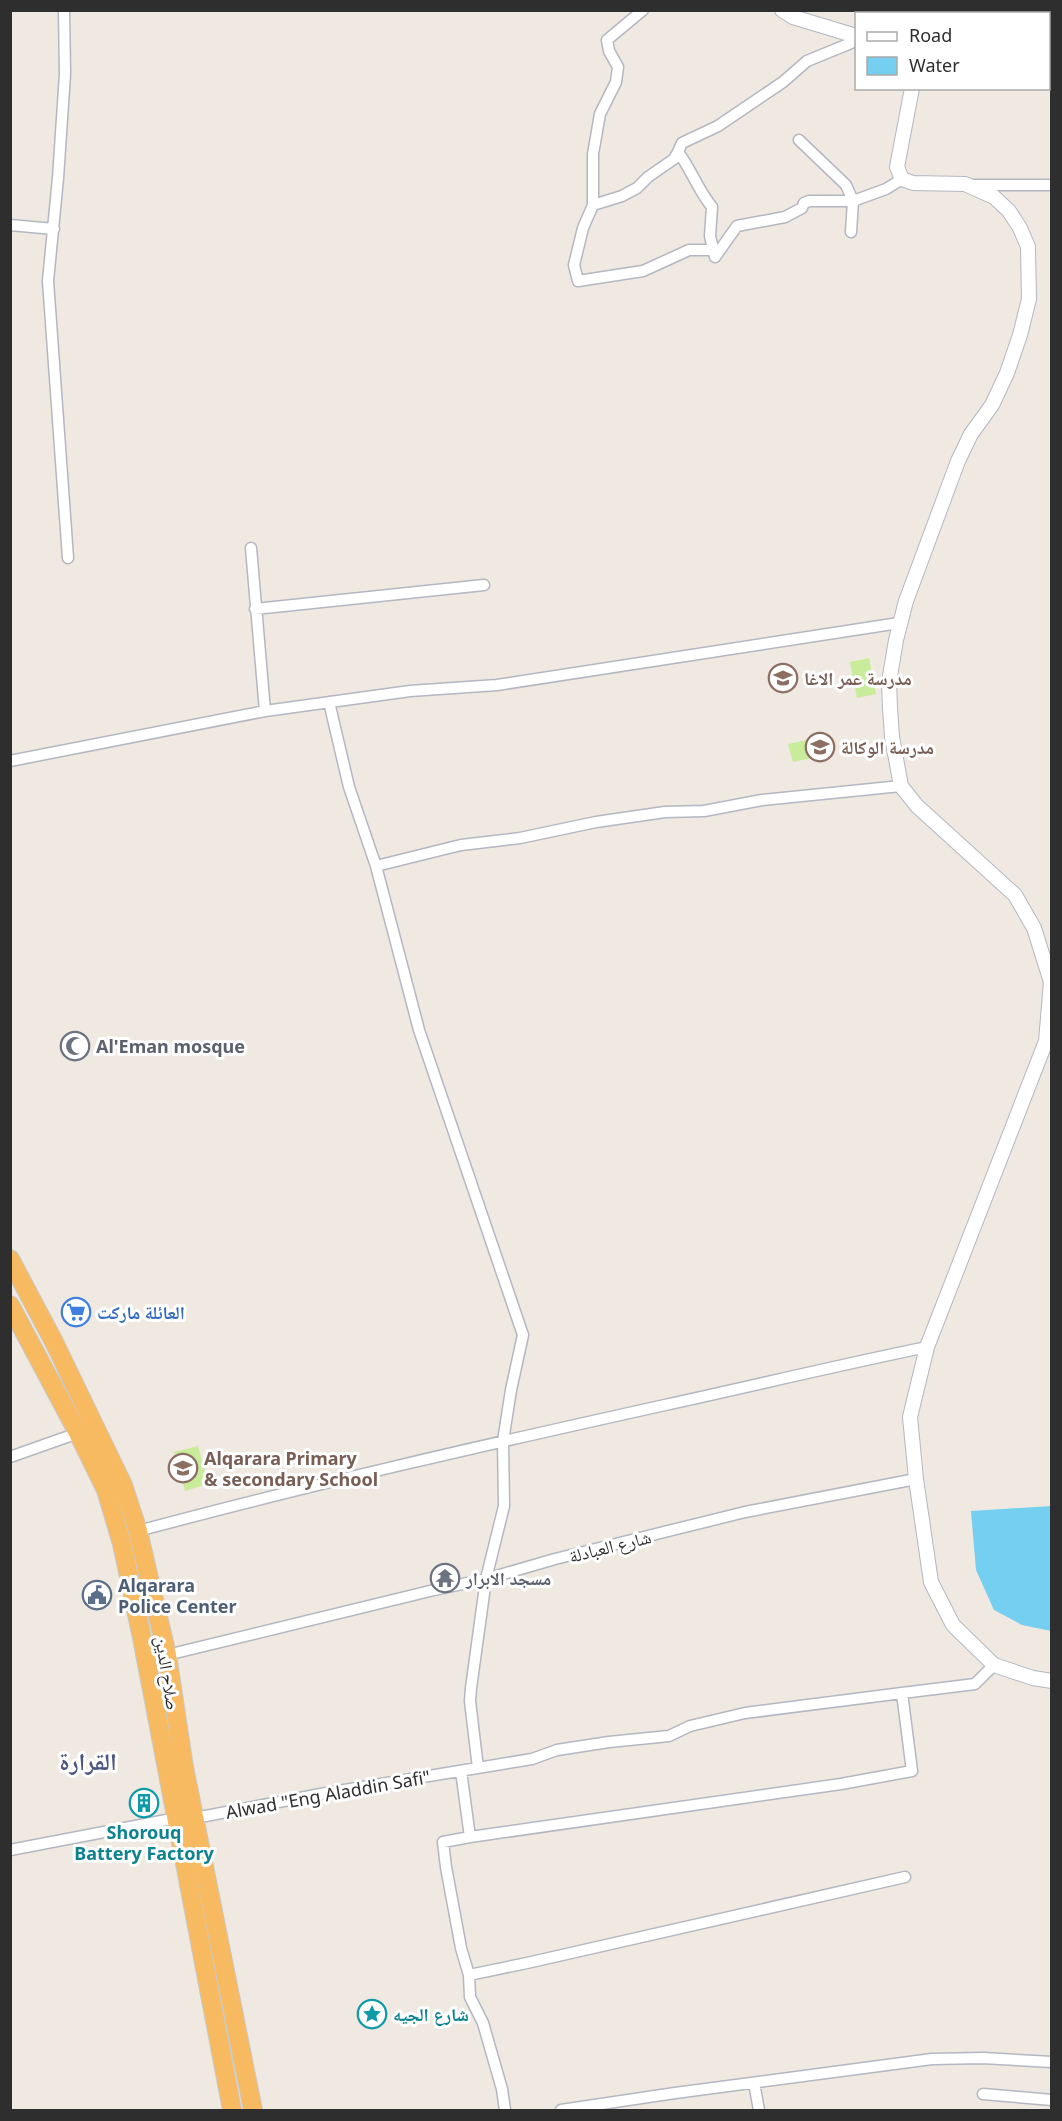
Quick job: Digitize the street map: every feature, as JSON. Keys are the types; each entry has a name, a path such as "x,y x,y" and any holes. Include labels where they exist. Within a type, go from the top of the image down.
{"highway":[{"name":"صلاح الدين","path":"10,1259 54,1342 123,1485 138,1531 167,1655 179,1734 186,1818 188,1884 232,2110"},
{"name":"صلاح الدين","path":"10,1305 106,1490 122,1544 160,1736 186,1818 253,2110"},
{"path":"153,1694 160,1686 165,1685 172,1690"},
{"path":"160,1736 172,1740 179,1734"}],"street":[{"path":"64,10 65,74 48,281 68,558"},
{"path":"644,10 607,40 609,51 618,67 616,82 600,114 593,154 593,205 583,228 574,264 578,281 643,272 689,250 713,250"},
{"path":"782,10 793,17 855,36"},
{"path":"593,205 622,196 637,188 648,177 674,159 682,143 725,121 783,82 807,61 851,43 855,37"},
{"path":"912,90 897,167 902,179 913,183 1052,185"},
{"path":"799,140 846,185 853,201 851,232"},
{"path":"678,152 712,207 710,236 715,257 737,226 785,217 802,208 804,203 809,201 853,201 886,189 902,179"},
{"path":"965,184 993,197 1009,211 1020,228 1028,247 1029,299 1007,373 992,405 971,434 958,461 899,623 889,682 892,737 901,786 917,806 1015,895 1034,928 1051,982 1046,1041 927,1347 910,1417 916,1479 932,1582 953,1625 994,1665 1034,1678 1052,1681"},
{"path":"10,225 54,229"},
{"path":"251,548 265,711"},
{"path":"255,609 484,585"},
{"path":"10,761 265,711 410,691 497,685 899,623"},
{"path":"329,702 349,787 376,866 419,1030 523,1335 503,1441 504,1506 486,1579 471,1688 470,1701 478,1768"},
{"path":"376,866 460,845 520,838 619,818 665,812 704,811 762,800 901,786"},
{"path":"138,1531 503,1441 805,1372 927,1347"},
{"path":"10,1457 78,1433"},
{"name":"شارع العبادلة","path":"167,1655 486,1579 555,1559 737,1514 916,1479"},
{"name":"Alwad \"Eng Aladdin Safi\"","path":"10,1850 326,1792 532,1759 557,1750 669,1736 690,1726 745,1713 975,1684 994,1665"},
{"path":"505,2110 502,2089 483,2023 470,1997 469,1975 461,1948 443,1842 841,1784 912,1771 902,1693"},
{"path":"461,1771 470,1837"},
{"path":"469,1975 527,1964 905,1877"},
{"path":"561,2110 675,2092 932,2059 983,2058 1052,2062"},
{"path":"754,2083 759,2110"},
{"path":"983,2094 1052,2100"}],"green space":[{"path":"869,658 876,694 857,698 850,662"},
{"path":"816,738 821,756 793,762 788,744"},
{"path":"198,1446 208,1484 185,1491 174,1452"}],"water":[{"path":"1052,1506 1051,1631 1022,1625 994,1610 976,1570 971,1511"}],"place":[{"name":"مدرسة عمر الاغا","path":"783,678"},
{"name":"مدرسة الوكالة","path":"820,747"},
{"name":"Al'Eman mosque","path":"75,1046"},
{"name":"العائلة ماركت","path":"76,1312"},
{"name":"Alqarara Primary & secondary School","path":"183,1468"},
{"name":"مسجد الابرار","path":"445,1578"},
{"name":"Alqarara Police Center","path":"97,1595"},
{"name":"Shorouq Battery Factory","path":"144,1803"},
{"name":"شارع الجيه","path":"372,2014"}],"district":[{"name":"القرارة","path":"88,1760"}]}
